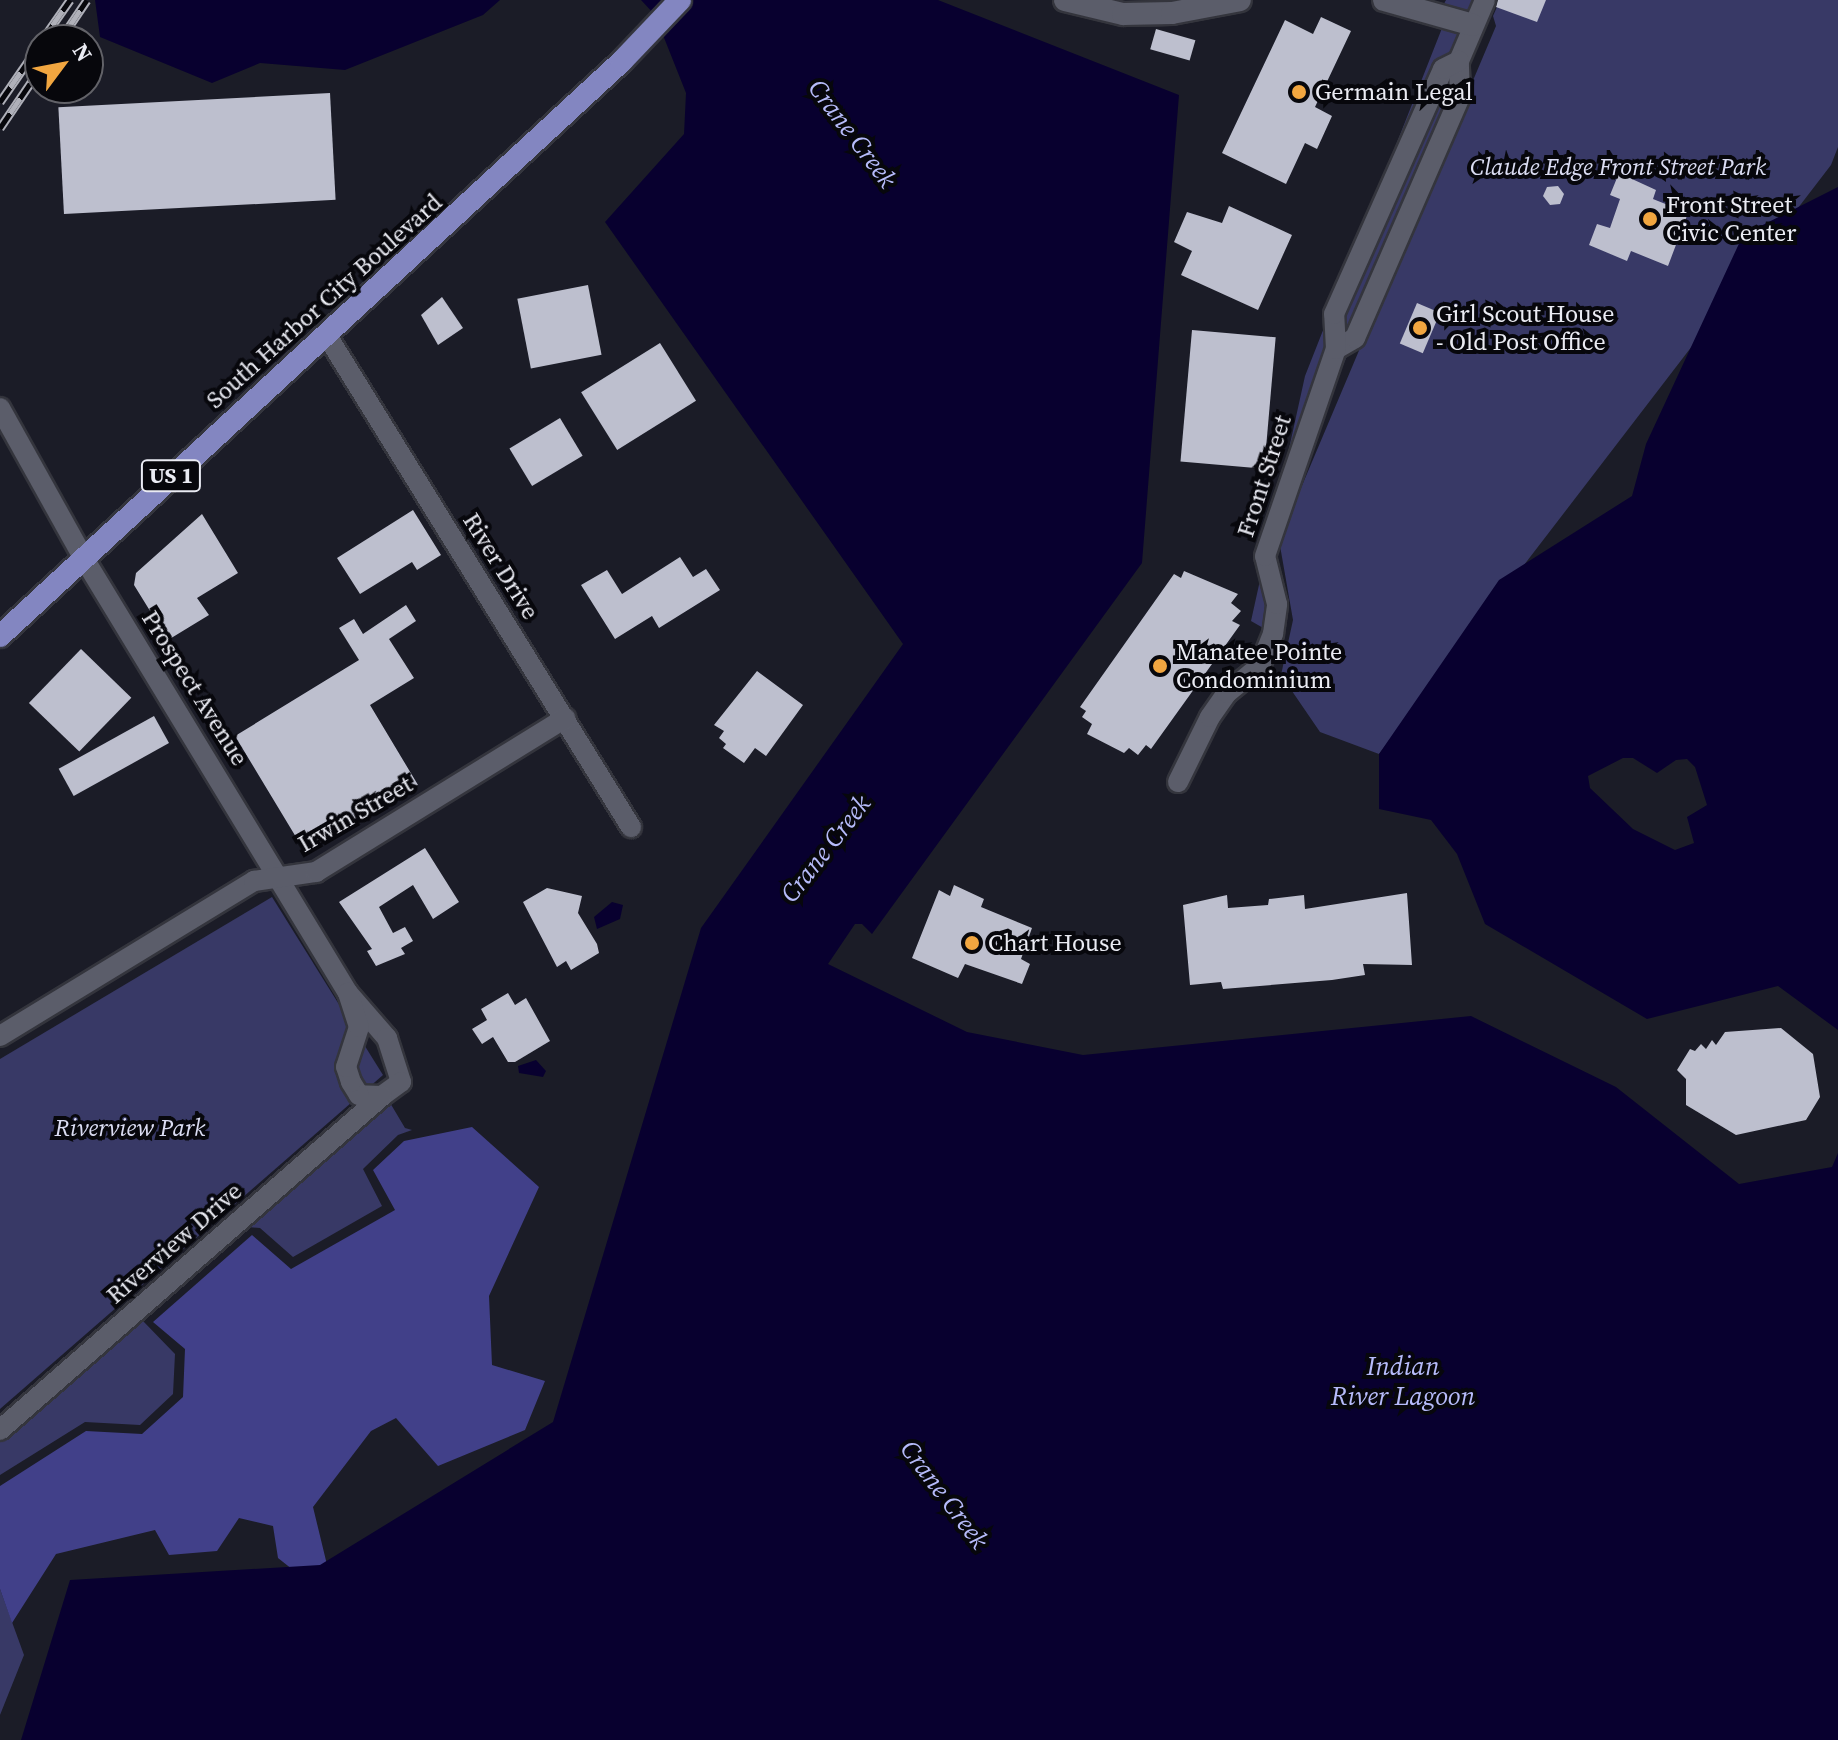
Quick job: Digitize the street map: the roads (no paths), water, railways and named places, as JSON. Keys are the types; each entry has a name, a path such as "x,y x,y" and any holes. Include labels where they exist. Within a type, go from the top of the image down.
{"main road":[{"name":"South Harbor City Boulevard","path":"0,636 622,61 680,0"}],"street":[{"path":"1065,0 1123,14 1172,13 1240,0"},
{"path":"1384,0 1473,25"},
{"name":"Front Street","path":"1336,349 1355,338 1460,96 1459,61 1485,0"},
{"name":"Front Street","path":"1178,782 1210,717 1227,693 1260,666 1273,634 1277,604 1267,547 1336,349 1334,314 1443,69 1459,61"},
{"name":"River Drive","path":"326,334 631,827"},
{"name":"Prospect Avenue","path":"0,408 83,557 282,876 348,993 396,1055 401,1082 382,1096 359,1095 346,1067 359,1027 348,993"},
{"name":"Irwin Street","path":"0,1036 254,881 316,872 565,718"},
{"name":"Riverview Drive","path":"0,1430 382,1096"}],"water":[{"path":"95,0 500,0 483,15 345,70 260,63 212,83 104,39 104,24 98,24"},
{"name":"Indian River Lagoon","path":"641,0 938,0 1179,95 1142,563 872,934 862,924 855,924 828,964 967,1032 1083,1055 1471,1016 1616,1087 1739,1184 1832,1167 1838,1153 1838,1740 21,1740 70,1580 320,1565 553,1422 701,928 903,644 605,222 684,134 686,93 655,15"},
{"path":"1838,187 1838,1030 1778,986 1647,1019 1485,924 1457,854 1431,820 1379,809 1379,754 1499,580 1632,496 1646,444 1743,235","holes":["1623,758 1633,758 1657,773 1676,760 1687,759 1695,767 1707,805 1687,817 1694,843 1675,850 1633,829 1590,788 1588,776"]},
{"path":"612,902 623,905 620,919 597,929 594,917"},
{"path":"536,1060 546,1071 543,1077 519,1073 518,1066"}],"railway":[{"path":"53,24 70,0"},
{"path":"71,24 87,0"},
{"path":"0,102 24,67"},
{"path":"0,128 24,93"}],"place":[{"name":"Germain Legal","path":"1299,92"},
{"name":"Front Street Civic Center","path":"1650,219"},
{"name":"Girl Scout House - Old Post Office","path":"1420,328"},
{"name":"Manatee Pointe Condominium","path":"1160,666"},
{"name":"Chart House","path":"972,943"}],"water label":[{"name":"Crane Creek","path":"852,134"},
{"name":"Crane Creek","path":"826,849"},
{"name":"Crane Creek","path":"944,1495"}],"park label":[{"name":"Claude Edge Front Street Park","path":"1618,167"},
{"name":"Riverview Park","path":"130,1128"}]}
